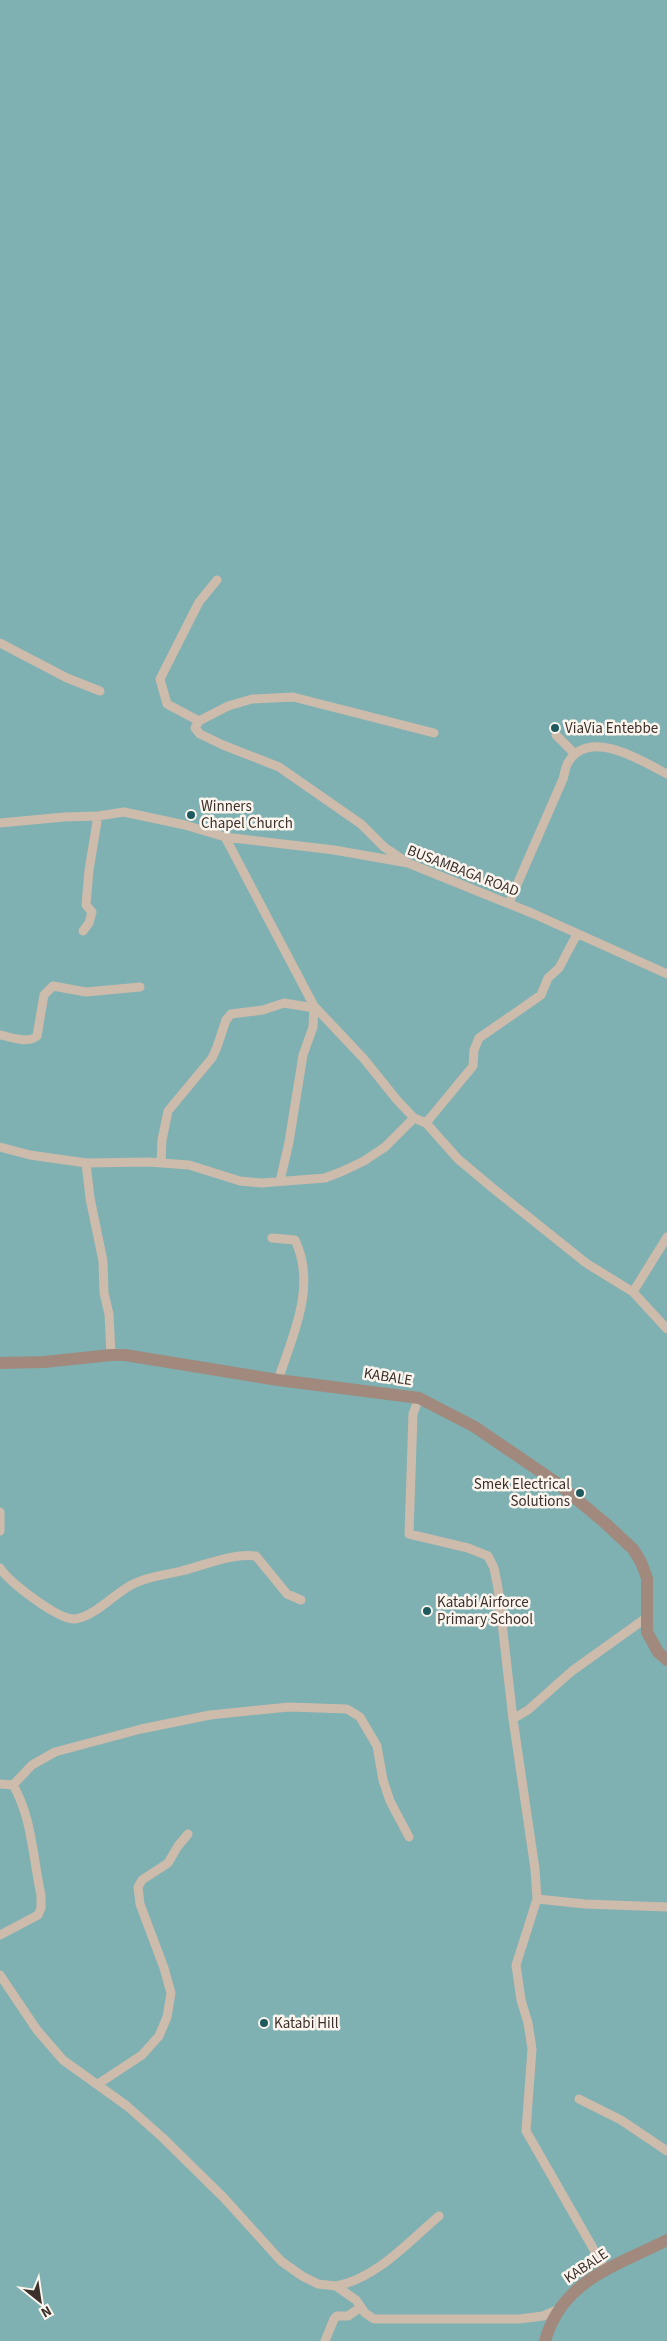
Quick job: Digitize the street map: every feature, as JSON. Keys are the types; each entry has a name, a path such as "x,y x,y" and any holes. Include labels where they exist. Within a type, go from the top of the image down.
{"street":[{"path":"199,721 167,704 160,679 199,602 217,580"},
{"path":"0,643 67,678 100,691"},
{"path":"408,862 384,847 361,824 279,767 200,734 195,728 199,721 228,706 252,699 293,697 434,733"},
{"path":"556,735 574,754"},
{"path":"509,903 563,779 567,762 574,754 592,746 613,748 667,774"},
{"name":"BUSAMBAGA ROAD","path":"0,823 98,816 124,812 185,825 226,837 408,862 509,903 667,974"},
{"path":"83,931 89,923 92,912 86,905 87,888 98,816"},
{"path":"226,837 314,1007 364,1059 414,1118 426,1123 458,1159 586,1263 633,1292 667,1329"},
{"path":"426,1123 472,1066 474,1050 479,1038 541,995 548,978 559,968 577,934"},
{"path":"0,1035 27,1040 32,1040 37,1036 44,995 53,986 86,992 140,987"},
{"path":"161,1163 162,1140 168,1111 212,1058 226,1020 231,1014 263,1010 284,1003 314,1007"},
{"path":"280,1181 289,1142 303,1055 313,1027 314,1007"},
{"path":"0,1147 30,1155 86,1163 189,1165 240,1181 261,1183 326,1178 364,1162 385,1147 414,1118"},
{"path":"86,1163 90,1198 103,1261 104,1293 109,1314 111,1355"},
{"path":"272,1238 295,1240 301,1252 305,1280 302,1304 278,1380"},
{"path":"633,1292 667,1238"},
{"name":"KABALE","path":"0,1363 44,1362 111,1355 155,1358 278,1380 418,1398 434,1408 475,1427 557,1483 633,1549 641,1562 647,1578 647,1632 658,1652 667,1660"},
{"path":"418,1398 413,1414 409,1534 468,1548 488,1556 494,1568 498,1588 513,1720 529,1822 537,1899 516,1965 521,2000 528,2023 532,2049 526,2131 605,2269"},
{"path":"0,1512 0,1531"},
{"path":"0,1568 4,1574 26,1592 61,1617 72,1619 87,1615 134,1583 158,1574 181,1571 244,1555 256,1556 287,1594 301,1600"},
{"path":"513,1720 528,1710 572,1671 646,1618"},
{"path":"0,1784 13,1784 32,1765 55,1752 141,1729 210,1715 289,1707 347,1709 360,1717 377,1746 383,1780 390,1801 409,1837"},
{"path":"0,1935 38,1916 41,1908 41,1895 22,1799 13,1784"},
{"path":"98,2084 142,2055 159,2036 166,2019 171,1993 164,1968 140,1904 138,1887 142,1880 168,1863 188,1834"},
{"path":"537,1899 585,1904 667,1907"},
{"path":"0,1975 37,2030 64,2060 127,2106 177,2151 224,2198 281,2262 302,2276 318,2284 336,2286 353,2282 394,2256 439,2216"},
{"path":"579,2099 621,2120 667,2151"},
{"name":"KABALE","path":"545,2341 557,2310 566,2299 605,2269 667,2240"},
{"path":"336,2286 356,2300 374,2319 403,2321 520,2319 543,2316 557,2310"},
{"path":"325,2341 337,2316 348,2316 361,2307"}],"water":[{"path":"0,0 667,0 667,2341 0,2341"}],"place":[{"name":"ViaVia Entebbe","path":"555,728"},
{"name":"Winners Chapel Church","path":"191,815"},
{"name":"Smek Electrical Solutions","path":"580,1493"},
{"name":"Katabi Airforce Primary School","path":"427,1611"},
{"name":"Katabi Hill","path":"264,2023"}]}
